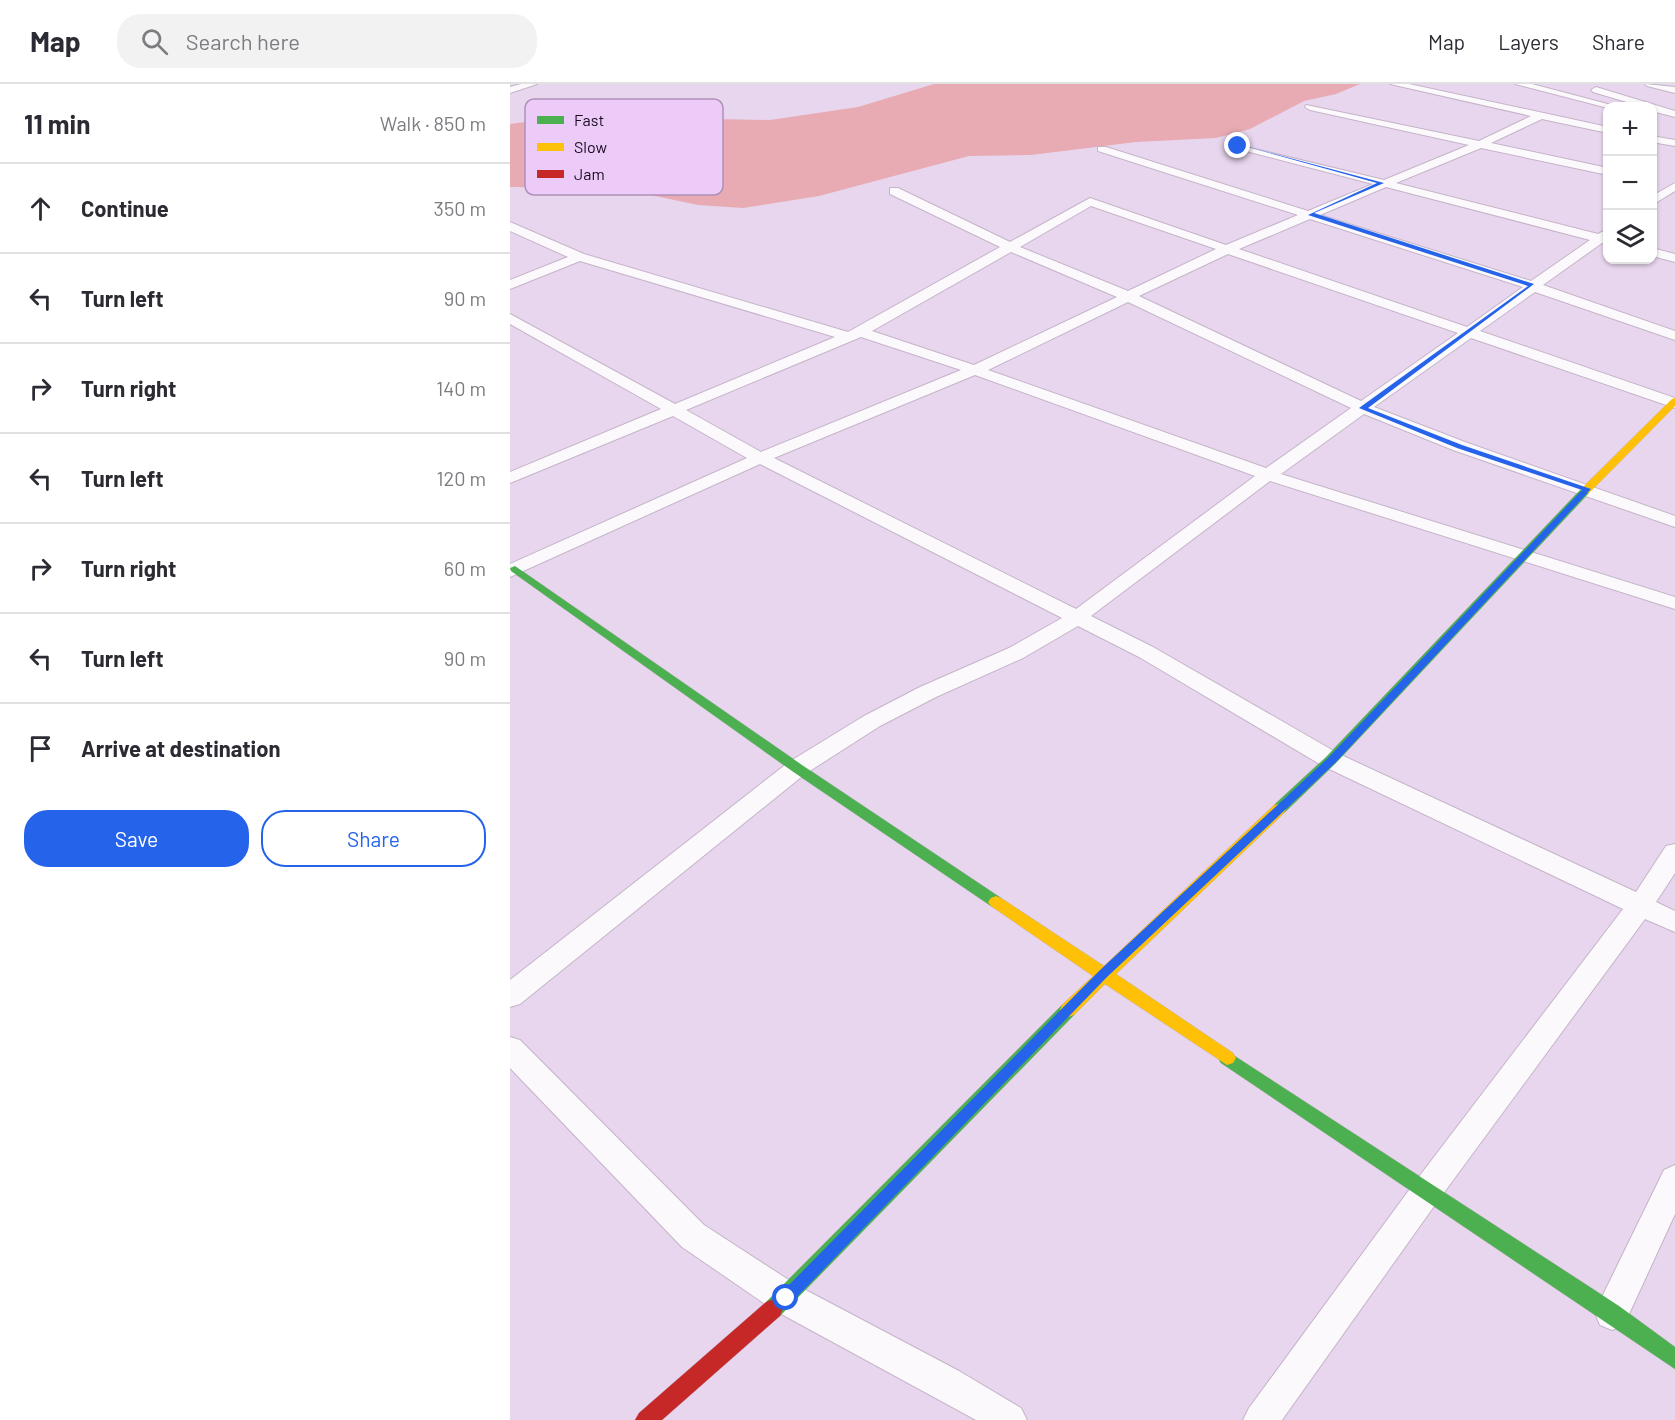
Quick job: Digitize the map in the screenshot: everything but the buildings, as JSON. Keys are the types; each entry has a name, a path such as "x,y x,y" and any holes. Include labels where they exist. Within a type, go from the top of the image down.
{"street":[{"path":"510,90 532,84"},
{"path":"1395,84 1603,129"},
{"path":"1437,92 1455,84"},
{"path":"1520,84 1551,87 1603,104"},
{"path":"1650,84 1675,90"},
{"path":"1506,107 1551,87"},
{"path":"1588,87 1634,102"},
{"path":"1606,94 1623,87"},
{"path":"1310,106 1603,171"},
{"path":"1657,109 1675,114"},
{"path":"513,570 760,458 975,370 1227,249 1480,144 1540,116"},
{"path":"1657,120 1674,127"},
{"path":"1657,138 1674,127"},
{"path":"1657,139 1675,143"},
{"path":"1238,146 1603,237"},
{"path":"1102,149 1310,213 1675,336"},
{"path":"1657,183 1675,187"},
{"path":"1657,199 1675,187"},
{"path":"894,191 1008,246 1127,296 1363,408 1460,446 1675,522"},
{"path":"510,478 854,334 1090,202 1674,402 1587,489 1331,760 1103,974 786,1298 646,1420"},
{"path":"510,226 579,256 975,370 1268,475 1675,603"},
{"path":"510,996 797,768 872,721 928,692 1016,653 1076,618 1268,475 1532,286 1603,238"},
{"path":"1657,253 1675,258"},
{"path":"510,285 579,256"},
{"path":"510,318 760,458 1146,652 1331,760 1675,922"},
{"path":"513,570 797,768 1426,1192 1612,1313 1675,1359"},
{"path":"1261,1420 1426,1192 1640,906 1675,853"},
{"path":"510,1049 693,1236 786,1298 947,1383 1009,1420"},
{"path":"1612,1313 1675,1180"}],"shaded area":[{"path":"934,84 1360,84 1336,94 1304,101 1250,129 1216,138 1136,142 1031,155 969,156 819,196 743,208 698,205 650,195 723,195 723,119 770,120 858,107"},
{"path":"525,122 525,187 510,187 510,124"}],"traffic: fast":[{"path":"1279,809 1331,760 1585,491"},
{"path":"515,569 797,768 996,902"},
{"path":"773,1309 1068,1010"},
{"path":"1227,1058 1612,1313 1675,1359"}],"traffic: slow":[{"path":"1585,491 1675,401"},
{"path":"1068,1010 1279,809"},
{"path":"996,902 1227,1058"}],"traffic: jam":[{"path":"646,1420 773,1309"}],"route":[{"path":"786,1298 1103,974 1331,760 1587,489 1460,446 1363,408 1532,286 1310,213 1382,183 1238,146"}]}
